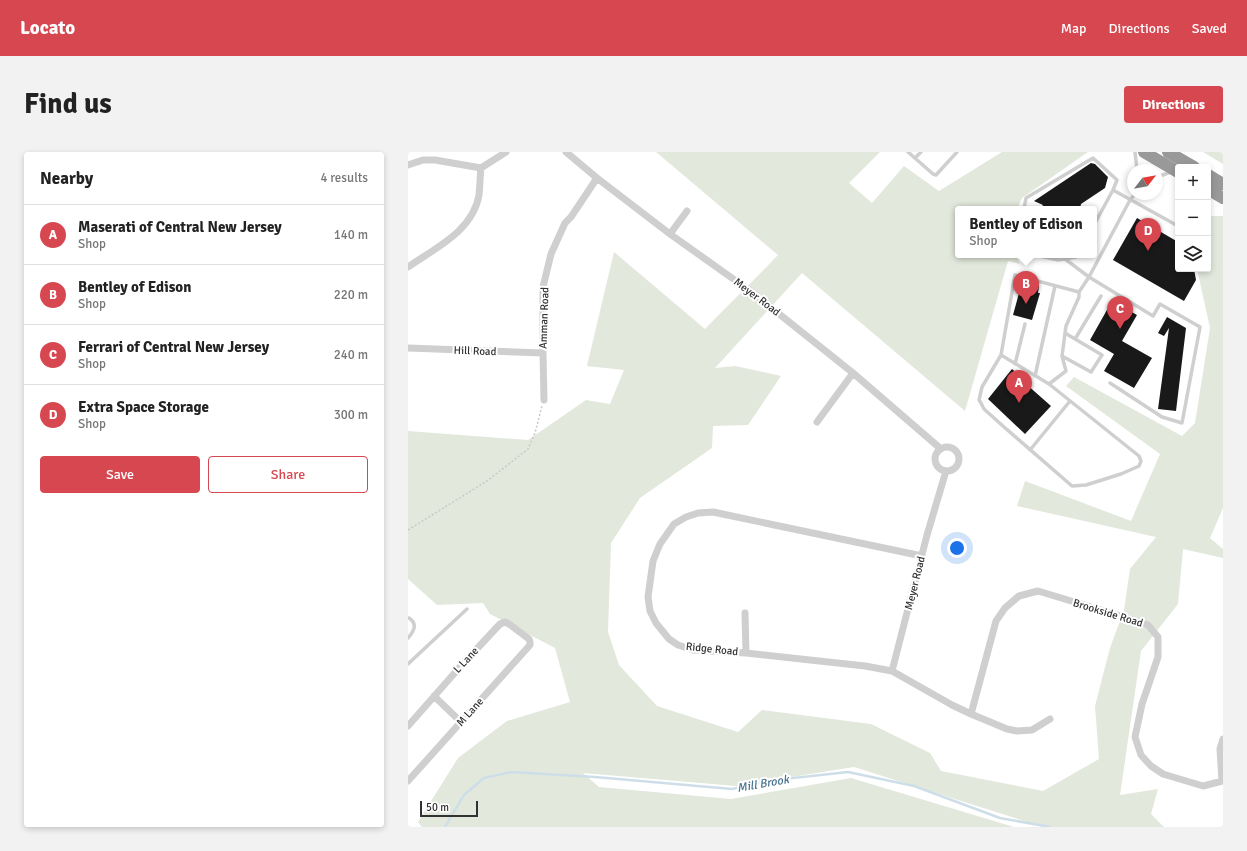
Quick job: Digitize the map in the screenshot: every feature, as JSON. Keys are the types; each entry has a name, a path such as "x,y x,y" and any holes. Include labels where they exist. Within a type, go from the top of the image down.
{"highway":[{"path":"1144,152 1175,170"},
{"path":"1168,152 1189,164"},
{"path":"1211,177 1223,184"},
{"path":"1211,191 1223,198"}],"street":[{"path":"408,165 423,160 435,160 481,168 506,152"},
{"name":"Meyer Road","path":"566,152 597,178 670,234 753,293 853,373 941,449 949,448 958,455 958,463 954,470 946,472 927,535 892,671"},
{"path":"408,267 454,236 469,222 479,195 481,168"},
{"name":"Amman Road","path":"544,400 542,353 543,287 551,254 565,223 597,178"},
{"path":"670,234 687,211"},
{"name":"Hill Road","path":"408,348 542,353"},
{"path":"816,422 853,373"},
{"path":"941,449 936,454 935,462 939,468 946,472"},
{"name":"Ridge Road","path":"922,556 713,512 698,513 686,517 674,524 660,544 654,561 648,598 650,611 656,622 669,639 678,645 693,650 746,653 865,666 892,671 952,705 1007,729 1017,731 1032,730 1050,719"},
{"name":"Brookside Road","path":"971,714 996,622 1005,608 1019,596 1038,591 1148,625 1158,637 1158,657 1142,704 1135,737 1141,755 1151,766 1163,774 1203,786 1223,781"},
{"path":"745,614 746,653"},
{"name":"L Lane","path":"408,726 458,668 500,624 505,622 509,624 529,639 530,642"},
{"name":"M Lane","path":"408,781 530,645 530,642"},
{"path":"434,696 461,722"},
{"path":"1223,739 1220,750 1223,781"}],"lane":[{"path":"908,152 936,175 957,152"},
{"path":"915,158 921,152"},
{"path":"1135,152 1136,164"},
{"path":"1025,206 1026,198 1094,158 1117,180 1097,219"},
{"path":"1163,174 1175,172"},
{"path":"1113,190 1127,198"},
{"path":"1049,384 1066,371 1062,356 1066,326 1079,297 1079,292 1089,277 1130,200 1175,224"},
{"path":"1049,258 1058,260 1071,258"},
{"path":"1066,259 1089,277 1152,316 1160,304 1200,328 1182,423 1162,416 1110,383"},
{"path":"1001,355 1049,384 1139,456 1141,461 1139,466 1121,474 1086,485 1072,486 984,409 980,400 982,387 1001,355 1014,275 1079,292"},
{"path":"1035,376 1055,286"},
{"path":"1075,339 1100,296"},
{"path":"1015,364 1025,324"},
{"path":"1062,356 1091,372 1102,355 1065,333"},
{"path":"1030,450 1070,401"},
{"path":"408,664 467,609"},
{"path":"408,618 412,620 415,625 414,632 408,638"}],"path":[{"path":"408,530 487,481 528,449 535,433 544,400"}],"shaded area":[{"path":"656,152 880,152 849,183 872,203 904,166 939,191 1002,152 1088,152 1022,198 1018,206 955,206 955,258 1017,258 1020,264 1008,261 965,411 802,273 715,368 735,366 781,376 748,425 713,426 712,448 640,498 611,543 608,632 619,665 657,706 738,732 762,710 871,724 930,753 941,771 1043,791 1099,759 1095,706 1110,648 1124,610 1130,569 1156,537 1017,506 1025,481 1131,521 1160,454 1066,386 1074,377 1182,436 1195,423 1210,328 1198,272 1211,272 1211,216 1223,216 1223,508 1210,538 1223,549 1223,558 1183,549 1178,604 1141,651 1120,795 1158,789 1151,814 1164,827 1043,827 854,767 736,786 583,773 599,787 731,799 851,778 1014,827 422,827 418,822 458,758 507,721 570,702 555,648 490,614 483,603 437,605 408,579 408,431 528,440 586,400 610,404 624,370 587,366 614,252 705,329 778,255"},
{"path":"1203,152 1223,152 1223,164"}],"building":[{"path":"1091,163 1095,164 1108,177 1105,188 1081,204 1081,206 1042,206 1034,201"},
{"path":"1137,218 1175,240 1175,272 1195,272 1196,280 1184,301 1113,260"},
{"path":"1022,282 1039,286 1038,293 1040,293 1032,320 1013,315"},
{"path":"1112,301 1137,315 1122,341 1152,358 1134,388 1104,371 1114,354 1090,340"},
{"path":"1167,317 1186,328 1176,411 1158,409 1169,328 1164,336 1158,333"},
{"path":"1012,369 1019,375 1017,376 1051,406 1025,434 988,399"}],"waterway":[{"name":"Mill Brook","path":"445,827 464,795 484,778 511,772 595,777 732,789 775,780 848,772 914,786 1000,818 1050,827"}],"place":[{"name":"Extra Space Storage","path":"1148,251"},
{"name":"Bentley of Edison","path":"1026,304"},
{"name":"Ferrari of Central New Jersey","path":"1120,329"},
{"name":"Maserati of Central New Jersey","path":"1019,403"}]}
